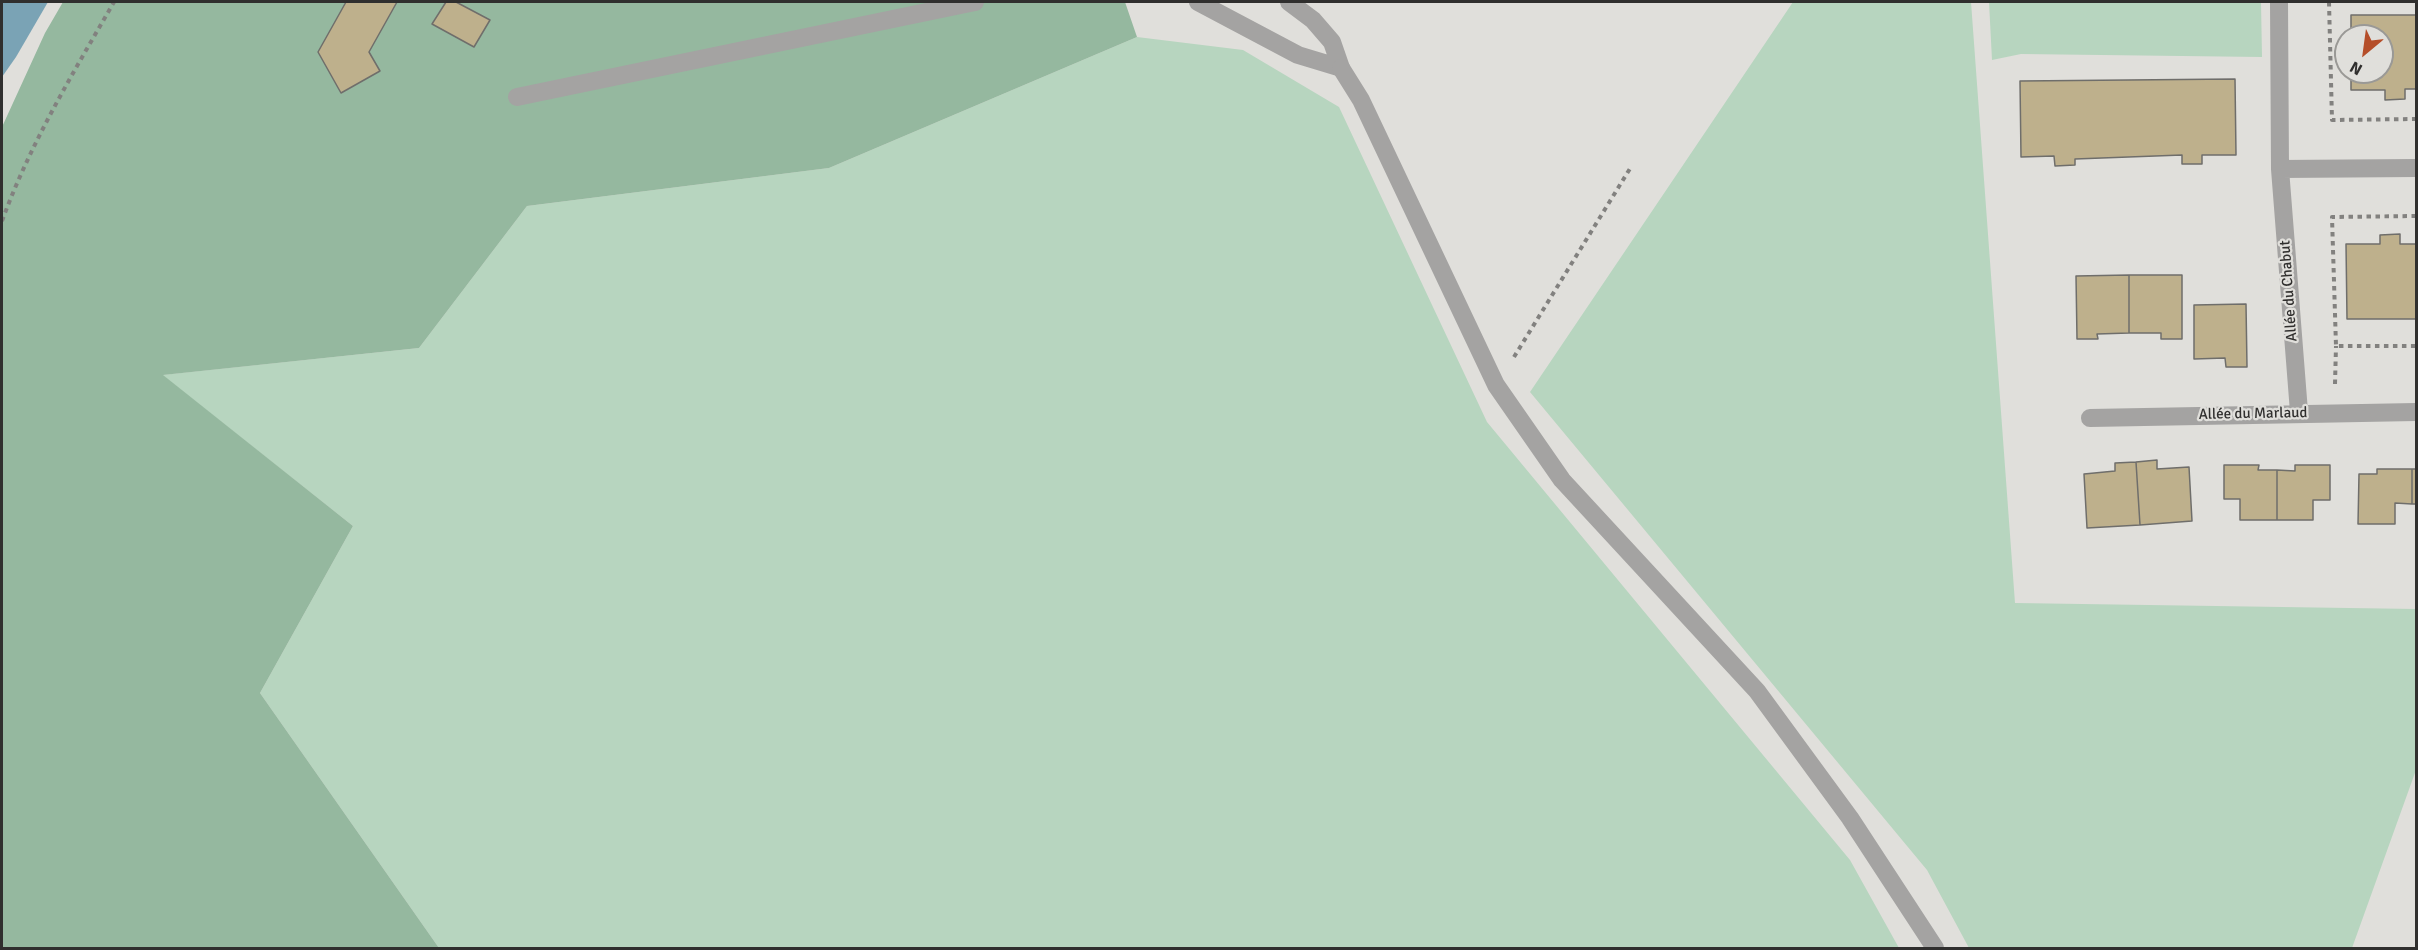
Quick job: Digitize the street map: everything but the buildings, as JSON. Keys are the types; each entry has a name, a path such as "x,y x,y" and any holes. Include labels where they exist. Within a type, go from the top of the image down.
{"street":[{"path":"517,97 975,2"},
{"path":"1198,2 1298,55 1341,68"},
{"path":"1289,2 1313,20 1332,42 1341,68 1361,100 1496,386 1562,480 1757,691 1850,818 1935,948"},
{"name":"Allée du Chabut","path":"2279,2 2280,169 2299,412"},
{"path":"2280,169 2416,168"},
{"name":"Allée du Marlaud","path":"2090,418 2299,412 2416,412"}],"path":[{"path":"2,221 10,197 56,104 114,2"},
{"path":"2329,2 2332,120 2416,119"},
{"path":"1496,386 1631,168"},
{"path":"2345,385 2334,384 2336,346 2332,217 2416,216"},
{"path":"2336,346 2416,346"}],"green space":[{"path":"63,2 1125,2 1137,37 829,168 527,206 419,348 163,375 353,526 260,693 439,948 2,948 2,127 45,33"},
{"path":"1793,2 1971,2 2015,603 2416,609 2416,770 2352,948 1969,948 1927,870 1530,392"},
{"path":"1989,2 2261,2 2262,57 2021,54 1992,60"},
{"path":"1137,37 1243,50 1339,107 1487,422 1850,860 1899,948 439,948 260,693 353,526 162,375 419,348 527,206 829,168"}],"water":[{"path":"2,2 48,2 2,77"}]}
